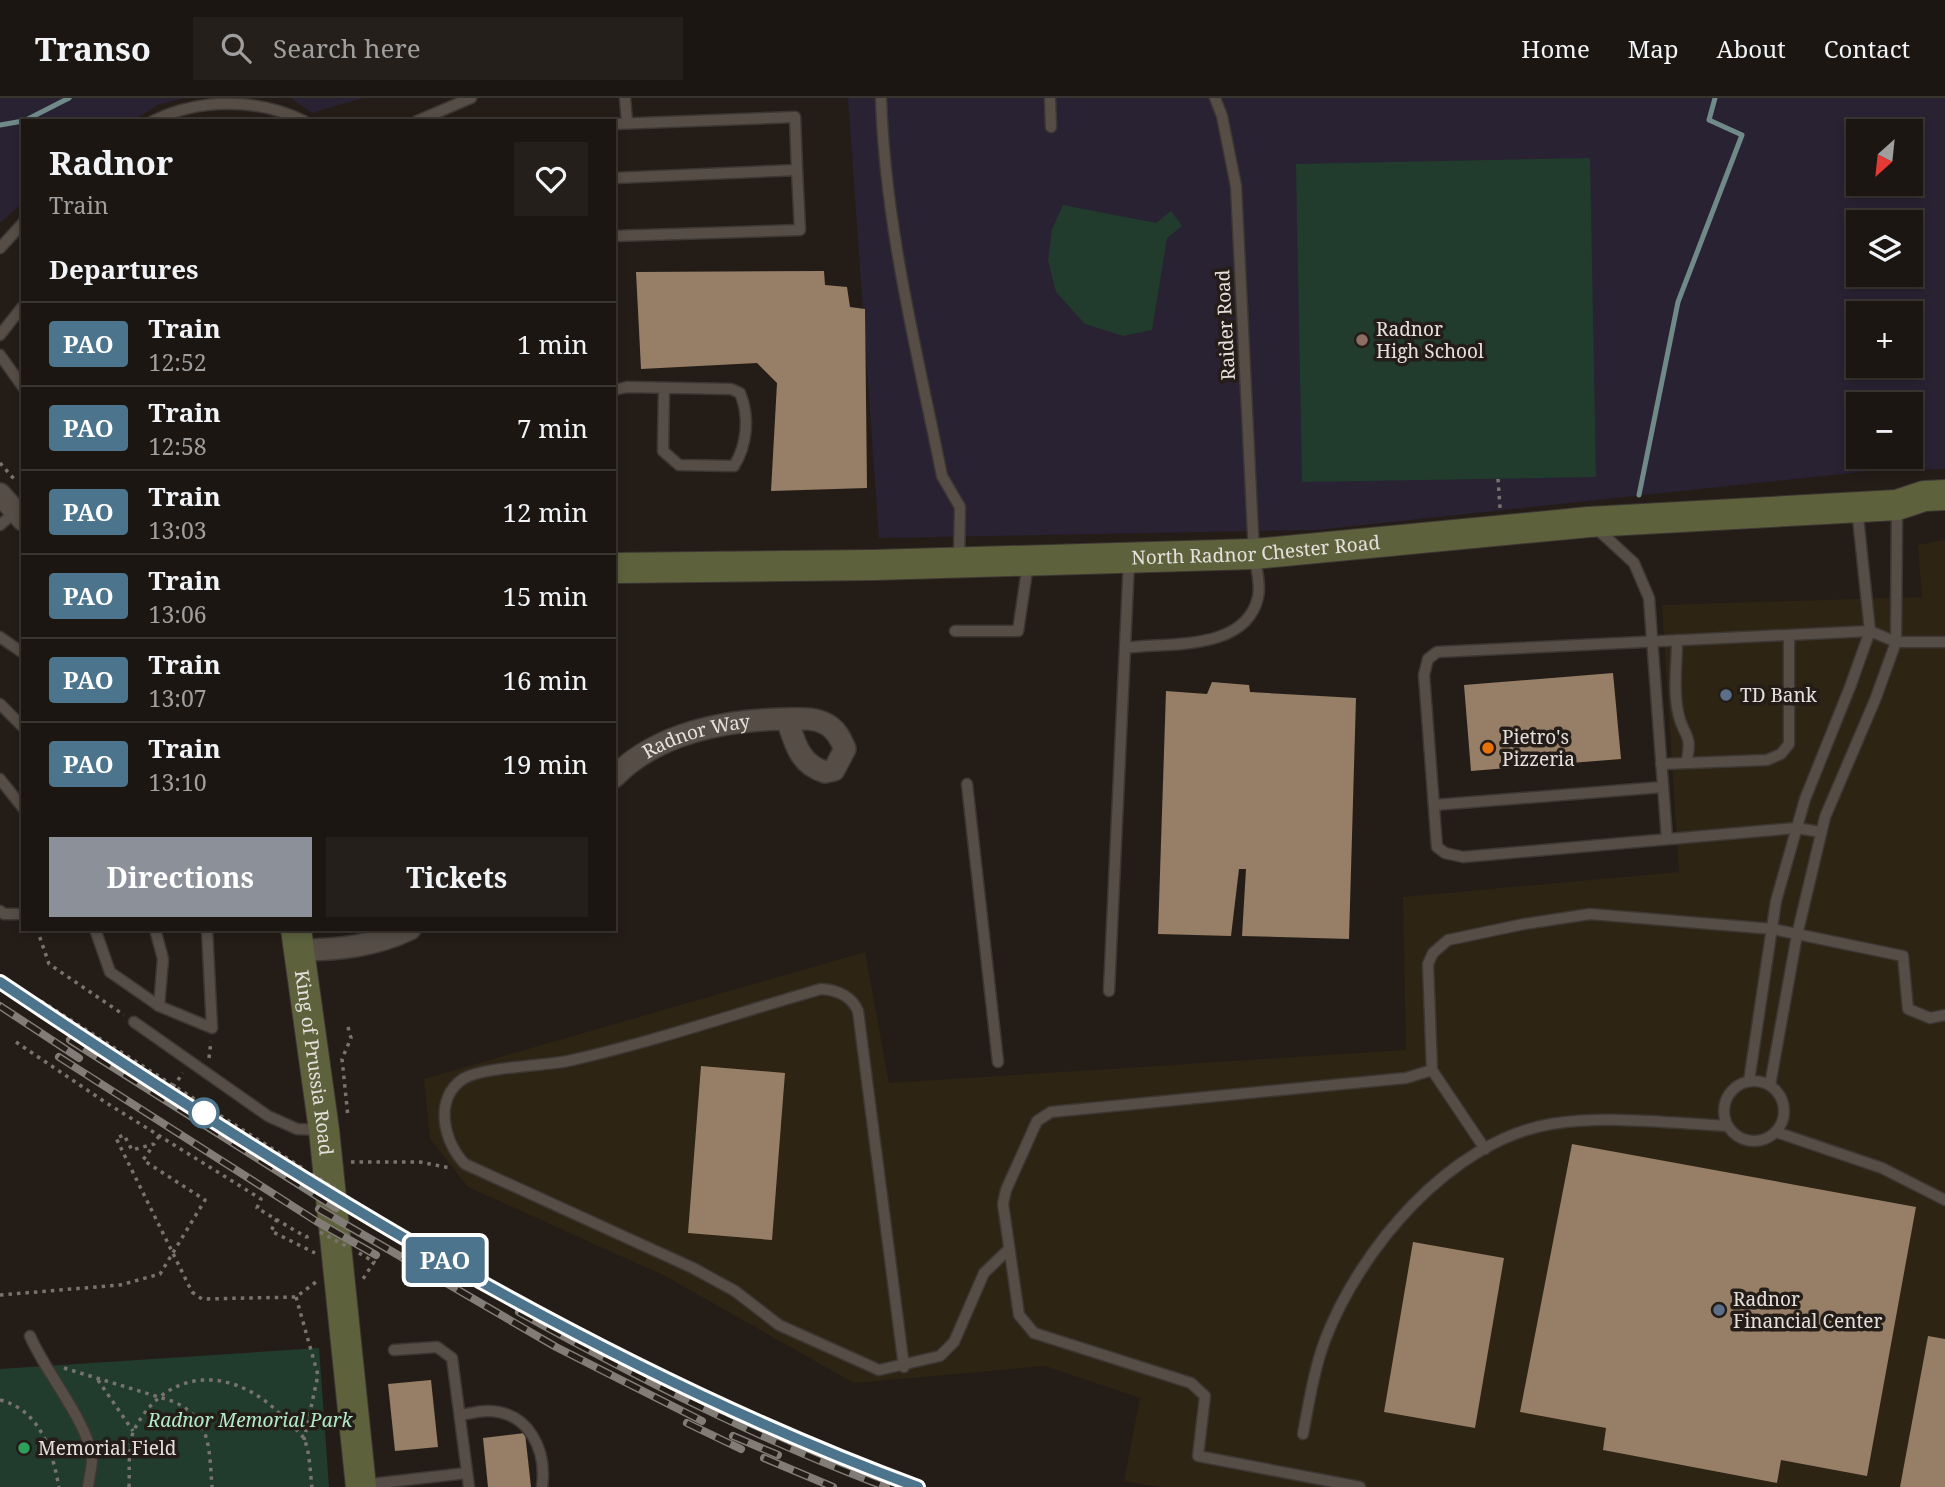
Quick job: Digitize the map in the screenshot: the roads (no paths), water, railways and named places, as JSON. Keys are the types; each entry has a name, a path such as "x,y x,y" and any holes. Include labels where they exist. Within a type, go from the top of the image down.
{"main road":[{"name":"North Radnor Chester Road","path":"616,568 959,563 1254,554 1588,522 1897,505 1924,496 1945,495"},
{"name":"North Radnor Chester Road","path":"1897,505 1920,516 1945,514"},
{"name":"King of Prussia Road","path":"298,940 324,1130 361,1486"}],"street":[{"path":"0,494 13,519"},
{"name":"Radnor Way","path":"616,776 652,750 696,731 754,719 787,719"},
{"path":"298,940 343,950 394,937 406,931"}],"lane":[{"path":"422,119 471,98"},
{"path":"625,98 627,122"},
{"path":"881,98 882,136 897,250 942,476 960,507 959,563"},
{"path":"1049,98 1051,127"},
{"name":"Raider Road","path":"1125,648 1226,636 1248,619 1259,596 1254,554 1236,186 1222,116 1214,98"},
{"path":"159,119 209,102 249,101 285,110 301,119"},
{"path":"616,124 795,117 800,230 616,236"},
{"path":"616,178 797,170"},
{"path":"0,248 21,225"},
{"path":"0,335 21,309"},
{"path":"0,355 21,384"},
{"path":"616,390 627,387 731,389 740,393 744,404 745,449 734,466 679,465 663,451 664,388"},
{"path":"1770,1085 1749,1081 1733,1089 1727,1097 1723,1116 1727,1126 1741,1139 1759,1141 1776,1132 1781,1124 1783,1105 1770,1085 1797,934 1821,832 1896,642 1897,505"},
{"path":"1749,1081 1776,901 1797,828 1870,631 1857,506"},
{"path":"1588,522 1634,563 1649,598 1667,839"},
{"path":"1109,991 1129,558"},
{"path":"955,631 1018,631 1028,561"},
{"path":"1821,832 1797,828 1463,857 1445,853 1437,847 1424,675 1428,659 1437,653 1870,631 1896,642 1945,642"},
{"path":"1661,764 1767,760 1781,754 1789,744 1789,635"},
{"path":"0,637 21,652"},
{"path":"1677,640 1678,713 1687,730 1690,746 1686,763"},
{"path":"0,704 21,725"},
{"path":"0,779 21,805"},
{"path":"967,784 998,1062"},
{"path":"1434,805 1663,787"},
{"path":"0,911 5,914 21,914"},
{"path":"1485,1149 1432,1070 1428,964 1433,953 1448,940 1590,914 1773,929 1903,956 1908,1009 1930,1018 1945,1015"},
{"path":"96,931 110,972 159,1006 212,1028 206,931"},
{"path":"156,931 163,959 159,1006"},
{"path":"1766,980 1789,985"},
{"path":"904,1367 859,1010 847,996 833,989 821,989 569,1060 478,1073 462,1080 450,1097 444,1118 448,1141 459,1158 485,1175 693,1268 735,1291 758,1311 807,1340 879,1370 904,1367 940,1356 954,1342 984,1273 1009,1249"},
{"path":"134,1022 268,1116 297,1129 324,1130"},
{"path":"1756,1032 1779,1037"},
{"path":"1360,1487 1198,1456 1205,1396 1191,1383 1034,1333 1019,1315 1003,1204 1006,1190 1037,1121 1051,1112 1406,1079 1432,1070"},
{"path":"1303,1434 1321,1351 1356,1278 1407,1211 1456,1168 1511,1136 1560,1124 1727,1126"},
{"path":"1776,1132 1882,1168 1945,1200"},
{"path":"30,1336 40,1361 81,1427 92,1459 88,1487"},
{"path":"394,1350 437,1347 452,1358 468,1487"},
{"path":"460,1415 487,1410 509,1415 525,1424 533,1433 545,1470 542,1487"},
{"path":"361,1486 418,1483 467,1473"}],"waterway":[{"path":"28,119 69,98"},
{"path":"1639,495 1678,302 1742,135 1709,120 1715,98"},
{"path":"0,125 21,121"}],"railway":[{"path":"0,982 108,1054 331,1195 561,1325 678,1384 797,1438 918,1487"},
{"path":"0,1006 79,1058"},
{"path":"70,1040 336,1208"},
{"path":"59,1057 316,1221 376,1255"},
{"path":"319,1209 556,1347 702,1421"},
{"path":"519,1312 745,1428 886,1487"},
{"path":"687,1423 741,1449"},
{"path":"733,1436 778,1455"},
{"path":"764,1458 833,1487"}],"train":[{"name":"PAO","path":"0,982 308,1180 500,1292 757,1423 918,1487"}],"place":[{"name":"Radnor High School","path":"1362,340"},
{"name":"TD Bank","path":"1726,695"},
{"name":"Pietro's Pizzeria","path":"1488,748"},
{"name":"Radnor Financial Center","path":"1719,1310"},
{"name":"Memorial Field","path":"24,1448"}],"park label":[{"name":"Radnor Memorial Park","path":"250,1420"}]}
